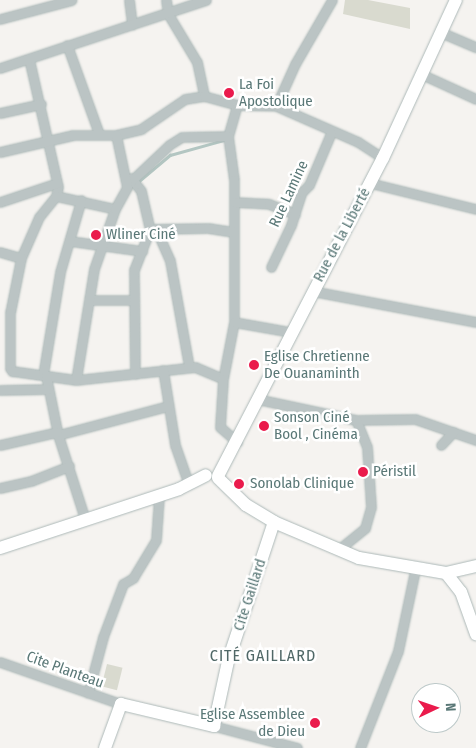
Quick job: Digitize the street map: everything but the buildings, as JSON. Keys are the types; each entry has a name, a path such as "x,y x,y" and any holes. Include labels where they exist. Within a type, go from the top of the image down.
{"street":[{"path":"0,19 72,0"},
{"path":"129,0 132,26"},
{"path":"166,0 168,14 197,62 204,96"},
{"path":"0,68 206,0"},
{"path":"276,106 295,64 332,0"},
{"name":"Rue de la Liberté","path":"211,478 237,442 312,291 383,158 456,0"},
{"path":"440,32 476,47"},
{"path":"68,45 99,134"},
{"path":"29,59 41,104 57,182 56,196 39,217 22,258 10,313 10,368 44,376 76,380 189,367 223,380"},
{"path":"422,74 476,98"},
{"path":"0,152 48,140 99,134 116,135 141,129 185,100 204,96 237,105 276,106 331,133 358,142 383,158"},
{"path":"0,114 41,104"},
{"path":"237,105 229,140 234,202 234,322 223,380 220,427 237,442"},
{"name":"Rue Lamine","path":"271,267 295,214 302,192 309,185 331,133"},
{"path":"116,135 129,182 141,191 150,229 134,270 135,374"},
{"path":"76,380 89,300 102,246 115,209 129,182 182,137 229,140"},
{"path":"0,202 57,182"},
{"path":"370,183 476,210"},
{"path":"56,196 115,209"},
{"path":"81,200 56,291 44,376 58,434 85,519"},
{"path":"234,202 269,204 295,214"},
{"path":"150,229 208,228 234,232"},
{"path":"150,229 158,236 170,261 189,367"},
{"path":"70,241 142,250"},
{"path":"0,252 22,258"},
{"path":"312,291 476,322"},
{"path":"89,300 134,300"},
{"path":"234,322 291,332"},
{"path":"163,370 175,445 211,478 274,522 338,550 373,562 415,570 446,572 476,566"},
{"path":"0,390 48,388"},
{"path":"258,399 356,420 414,418 476,440"},
{"path":"0,445 58,434 168,406"},
{"path":"338,550 365,528 371,507 367,447 356,420"},
{"path":"441,445 454,432"},
{"path":"0,488 31,481 69,466"},
{"path":"0,548 211,478"},
{"path":"88,693 103,638 123,584 133,578 156,540 159,496"},
{"name":"Cite Gaillard","path":"214,726 228,661 274,522"},
{"path":"360,748 398,651 415,570"},
{"path":"446,572 460,592 476,634"},
{"name":"Cite Planteau","path":"0,662 122,704"},
{"path":"105,748 122,704 297,748"}],"shaded area":[{"path":"345,0 368,0 410,8 410,29 343,14"},
{"path":"107,664 123,668 117,690 101,686"}],"waterway":[{"path":"138,182 170,155 224,140"}],"place":[{"name":"La Foi Apostolique","path":"229,93"},
{"name":"Wliner Ciné","path":"96,235"},
{"name":"Eglise Chretienne De Ouanaminth","path":"254,365"},
{"name":"Sonson Ciné Bool , Cinéma","path":"264,426"},
{"name":"Péristil","path":"363,472"},
{"name":"Sonolab Clinique","path":"239,484"},
{"name":"Eglise Assemblee de Dieu","path":"315,723"}],"district":[{"name":"CITÉ GAILLARD","path":"263,656"}]}
